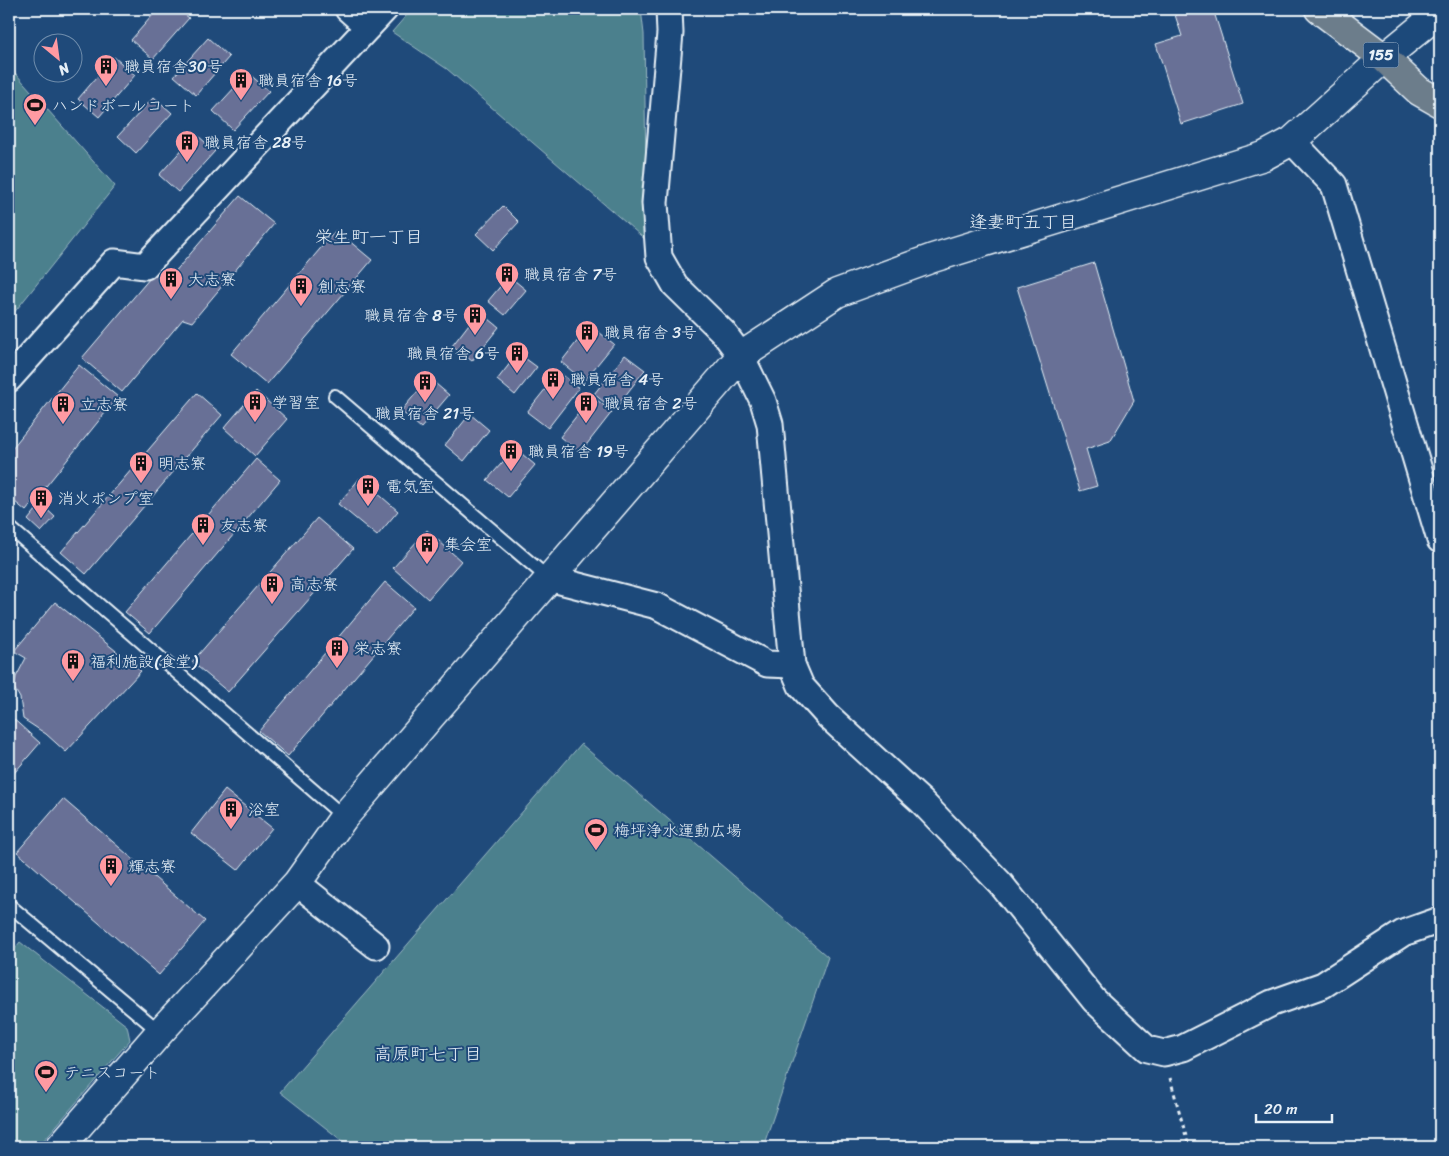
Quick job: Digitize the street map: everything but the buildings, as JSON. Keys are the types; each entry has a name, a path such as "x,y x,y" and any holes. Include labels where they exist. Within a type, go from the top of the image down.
{"highway":[{"name":"155","path":"1319,9 1384,58 1419,91 1440,104"}],"street":[{"path":"348,9 368,27"},
{"path":"9,378 114,262 145,266 385,9"},
{"path":"669,9 670,33 655,203 659,257 675,285 723,332 741,356 763,401 770,424 792,665 801,686 828,716 922,802 1000,883 1094,1000 1147,1049 1164,1053 1183,1048 1272,1003 1323,985 1403,933 1440,920"},
{"path":"60,1147 160,1032 297,883 344,816 741,356 837,293 933,258 1255,159 1292,141 1384,58 1440,12"},
{"path":"1292,141 1334,185 1440,540"},
{"path":"548,578 657,606 767,664 792,665"},
{"path":"297,883 376,946"}],"lane":[{"path":"335,396 548,578"},
{"path":"9,527 344,816"},
{"path":"9,905 160,1032"}],"path":[{"path":"1164,1053 1189,1147"}],"green space":[{"path":"412,9 641,9 644,34 647,241 447,69 392,32"},
{"name":"ハンドボールコート","path":"9,66 115,186 9,319"},
{"name":"梅坪浄水運動広場","path":"581,744 828,957 763,1147 350,1147 280,1092"},
{"name":"テニスコート","path":"20,942 127,1026 130,1040 38,1147 9,1147 9,956"}],"place":[{"name":"職員宿舎30号","path":"106,87"},
{"name":"職員宿舎 16号","path":"241,101"},
{"name":"ハンドボールコート","path":"35,126"},
{"name":"職員宿舎 28号","path":"187,163"},
{"name":"職員宿舎 7号","path":"507,295"},
{"name":"大志寮","path":"171,300"},
{"name":"創志寮","path":"301,307"},
{"name":"職員宿舎 8号","path":"475,336"},
{"name":"職員宿舎 3号","path":"587,353"},
{"name":"職員宿舎 6号","path":"517,374"},
{"name":"職員宿舎 4号","path":"553,400"},
{"name":"職員宿舎 21号","path":"425,403"},
{"name":"学習室","path":"255,423"},
{"name":"職員宿舎 2号","path":"586,424"},
{"name":"立志寮","path":"63,425"},
{"name":"職員宿舎 19号","path":"511,472"},
{"name":"明志寮","path":"141,484"},
{"name":"電気室","path":"368,507"},
{"name":"消火ポンプ室","path":"41,519"},
{"name":"友志寮","path":"203,546"},
{"name":"集会室","path":"427,565"},
{"name":"高志寮","path":"272,605"},
{"name":"栄志寮","path":"337,669"},
{"name":"福利施設(食堂)","path":"73,682"},
{"name":"浴室","path":"231,830"},
{"name":"梅坪浄水運動広場","path":"596,851"},
{"name":"輝志寮","path":"111,887"},
{"name":"テニスコート","path":"46,1093"}],"district":[{"name":"逢妻町五丁目","path":"1023,222"},
{"name":"栄生町一丁目","path":"369,237"},
{"name":"高原町七丁目","path":"428,1054"}]}
